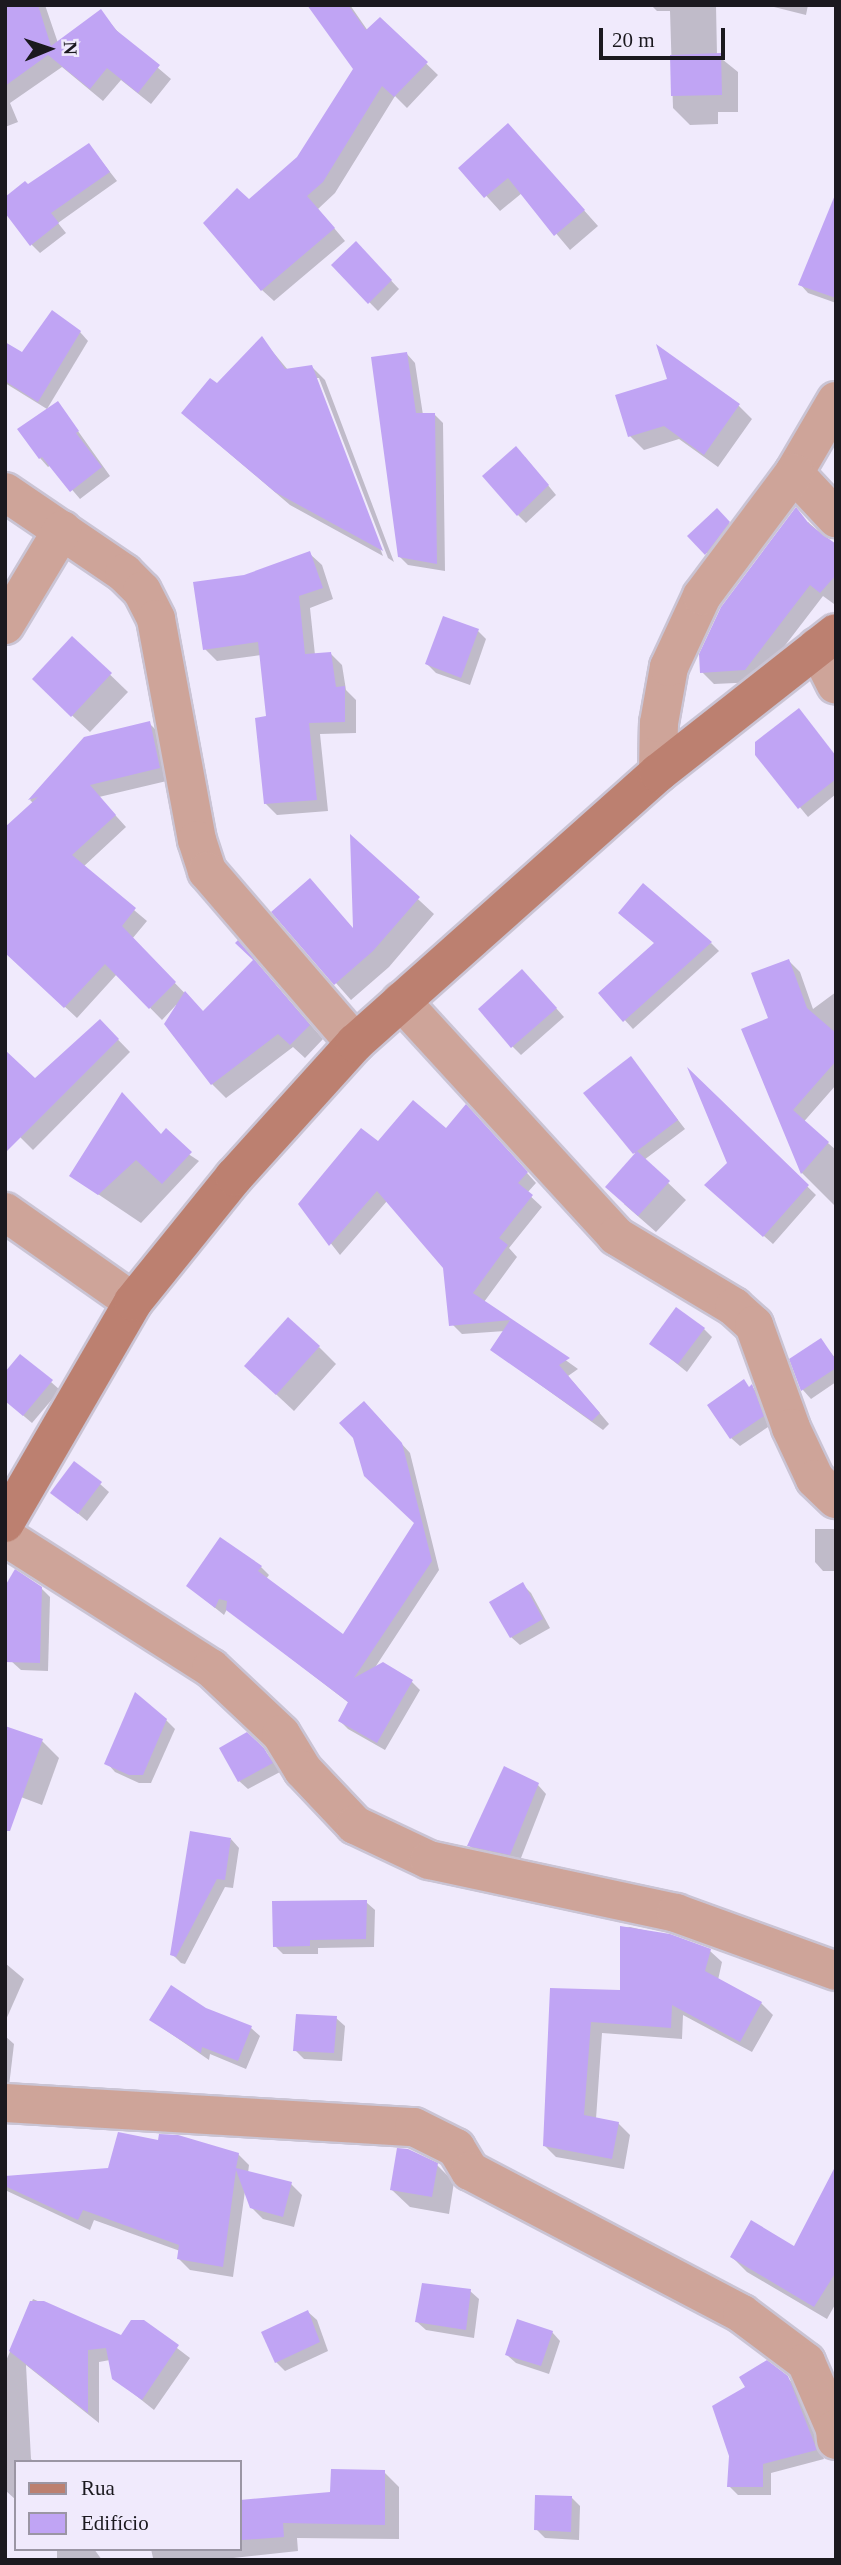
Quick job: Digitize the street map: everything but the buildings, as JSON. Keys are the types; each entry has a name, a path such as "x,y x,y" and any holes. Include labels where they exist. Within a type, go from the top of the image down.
{"street":[{"path":"658,773 659,723 669,667 702,596 794,473 836,401"},
{"path":"794,473 836,518"},
{"path":"5,492 124,573 142,591 156,619 197,841 207,871 355,1043"},
{"path":"5,625 62,530"},
{"path":"5,1523 133,1302 234,1177 355,1043 658,773 827,640 836,685"},
{"path":"401,1001 616,1236 734,1307 754,1325 791,1428 815,1479 836,1499"},
{"path":"5,1212 133,1302"},
{"path":"5,1537 211,1668 281,1734 303,1770 355,1825 429,1860 676,1913 836,1971"},
{"path":"5,2103 414,2127 456,2148 470,2171 742,2314 764,2330 806,2362 835,2428 836,2440"}]}
